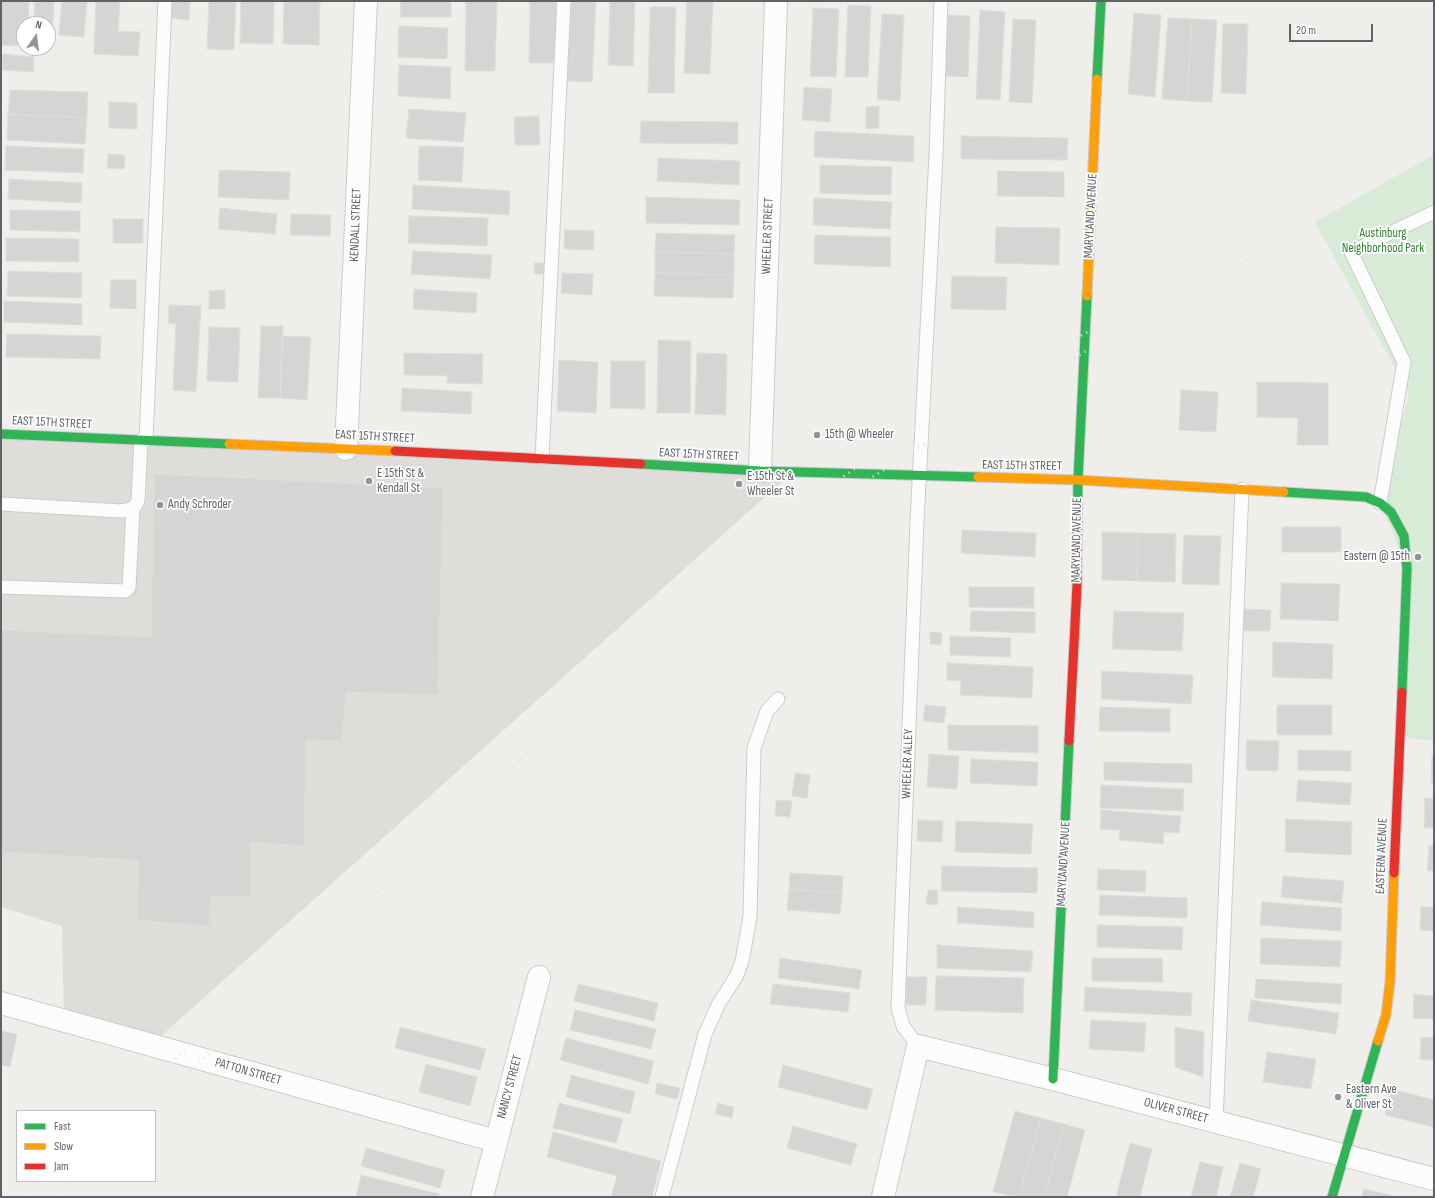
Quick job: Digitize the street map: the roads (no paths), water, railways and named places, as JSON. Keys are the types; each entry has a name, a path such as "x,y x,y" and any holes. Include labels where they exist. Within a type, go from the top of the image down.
{"street":[{"name":"KENDALL STREET","path":"346,449 366,1"},
{"name":"WHEELER STREET","path":"760,471 776,1"},
{"name":"MARYLAND AVENUE","path":"1053,1079 1077,586 1078,480 1101,1"},
{"name":"EAST 15TH STREET","path":"1,434 542,458 760,471 1078,480 1242,489 1366,497 1380,503 1391,512"},
{"name":"EASTERN AVENUE","path":"1332,1197 1386,1015 1390,982 1407,568 1404,536 1391,512"},
{"name":"NANCY STREET","path":"485,1196 496,1141 539,977"},
{"name":"PATTON STREET","path":"1,1003 496,1141"},
{"name":"OLIVER STREET","path":"918,1046 1053,1079 1434,1179"},
{"path":"883,1197 918,1046"}],"lane":[{"path":"1,586 125,591 129,588 133,509 138,501 144,440 165,1"},
{"path":"542,458 564,1"},
{"name":"WHEELER ALLEY","path":"918,1046 903,1026 898,1008 919,476 936,155 941,1"},
{"path":"1380,503 1404,362 1351,252 1434,212"},
{"path":"1216,1122 1242,489"},
{"path":"1,504 120,511 133,509"},
{"path":"662,1197 705,1034 719,1003 736,977 742,961 750,917 754,748 767,711 778,699"}],"railway":[{"path":"118,1110 193,1043 581,679 674,602 791,512 893,443 945,412 1434,137"},
{"path":"147,1110 209,1054 249,1013 579,705 681,618 801,525 871,478 955,425 1434,155"},
{"path":"25,1197 41,1182"},
{"path":"53,1197 69,1182"}],"place":[{"name":"15th @ Wheeler","path":"817,435"},
{"name":"E 15th St & Kendall St","path":"369,481"},
{"name":"E 15th St & Wheeler St","path":"739,484"},
{"name":"Andy Schroder","path":"160,505"},
{"name":"Eastern @ 15th","path":"1418,557"},
{"name":"Eastern Ave & Oliver St","path":"1338,1097"}],"park label":[{"name":"Austinburg Neighborhood Park","path":"1383,242"}]}
